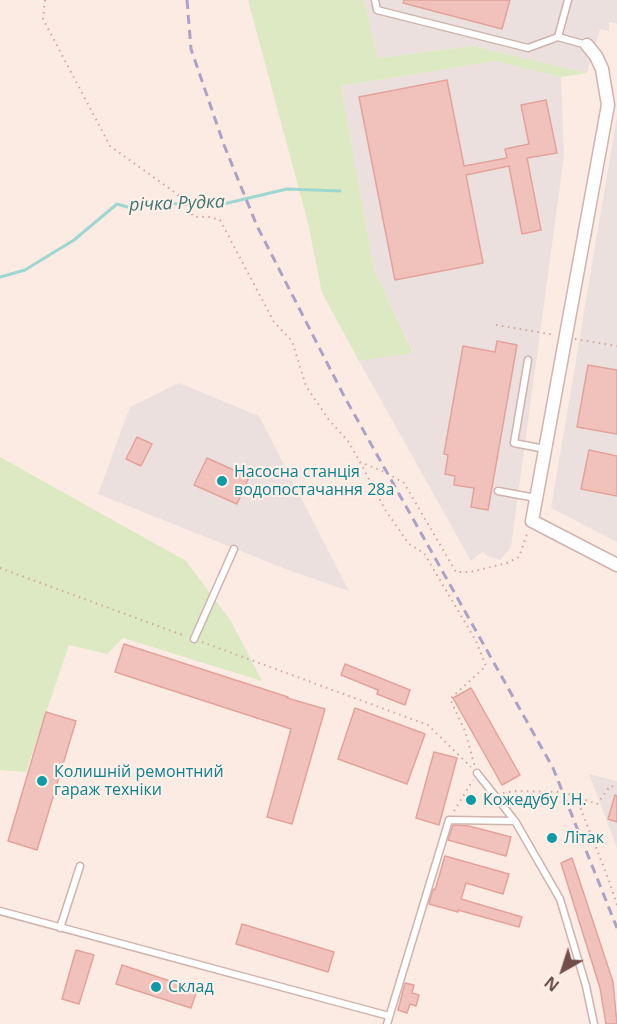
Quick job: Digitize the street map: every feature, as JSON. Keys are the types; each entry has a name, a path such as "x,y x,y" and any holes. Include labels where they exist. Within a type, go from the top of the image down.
{"street":[{"path":"587,45 596,56 602,69 612,102 532,521 617,565"}],"lane":[{"path":"375,0 377,10 528,48 558,37 587,45"},
{"path":"558,37 568,0"},
{"path":"528,360 514,443 545,449"},
{"path":"498,490 536,498"},
{"path":"194,639 234,549"},
{"path":"477,773 515,821 560,899 586,986 594,1024"},
{"path":"387,1024 449,820 515,821"},
{"path":"60,928 80,866"},
{"path":"0,911 389,1016"}],"path":[{"path":"45,0 44,19 110,146 177,194 194,217 220,220 274,322 292,341 306,386 329,420 348,441 387,511 409,544 424,553 476,641 486,666 450,699 465,731 477,773 449,820"},
{"path":"360,462 404,483 456,572 470,572 507,563 519,557 532,521"},
{"path":"0,568 428,725 477,773"},
{"path":"494,795 516,791 563,792 597,804 610,786 617,788"},
{"path":"576,796 617,905"}],"shaded area":[{"path":"364,0 617,0 617,24 609,22 609,31 600,29 587,73 473,46 378,58"},
{"path":"495,61 561,77 564,156 511,547 500,560 486,555 483,551 471,561 359,361 413,352 374,270 341,86"},
{"path":"617,116 617,542 551,508"},
{"path":"179,383 259,416 349,591 288,570 98,494 130,407"},
{"path":"589,774 617,781 617,848"}],"green space":[{"path":"248,0 364,0 378,58 473,46 587,73 561,77 495,61 341,86 374,270 413,353 359,361 322,293 308,223"},
{"path":"0,457 186,561 231,621 262,681 123,638 107,654 69,645 26,772 0,770"}],"building":[{"path":"404,0 510,0 502,29 403,3"},
{"path":"447,80 464,166 507,158 505,149 529,144 521,105 546,100 557,153 527,158 541,230 522,234 509,166 466,175 483,263 395,280 359,97"},
{"path":"497,341 517,345 488,510 471,507 474,488 454,485 455,476 445,474 448,455 444,454 463,346 495,352"},
{"path":"588,365 617,370 617,434 577,427"},
{"path":"137,437 152,444 141,466 126,459"},
{"path":"589,450 617,456 617,496 581,489"},
{"name":"Насосна станція водопостачання 28а","path":"207,458 249,477 237,504 194,485"},
{"path":"124,644 325,709 292,824 267,817 291,729 115,672"},
{"path":"345,664 410,690 405,705 377,694 378,690 341,675"},
{"path":"471,688 520,775 502,785 453,698"},
{"path":"355,708 425,734 407,784 338,759"},
{"name":"Колишній ремонтний гараж техніки","path":"46,712 76,721 37,850 8,841"},
{"path":"434,752 457,758 439,825 416,818"},
{"path":"615,795 617,796 617,822 608,819"},
{"path":"453,825 469,826 511,837 506,856 448,840"},
{"path":"445,856 509,874 503,894 466,883 461,899 522,917 519,927 429,904"},
{"path":"572,858 613,982 617,1024 606,1024 600,988 561,863"},
{"path":"242,924 334,952 328,972 236,944"},
{"path":"76,950 94,955 79,1004 62,999"},
{"name":"Склад","path":"122,965 197,990 191,1008 116,984"},
{"path":"405,983 414,985 412,993 419,995 416,1006 410,1004 407,1013 398,1010"}],"waterway":[{"name":"річка Рудка","path":"0,277 25,270 74,240 117,204 131,208 144,202 215,206 287,189 340,191"}],"railway":[{"path":"187,0 191,49 224,145 257,226 344,396 553,768 617,928"}],"place":[{"name":"Насосна станція водопостачання 28а","path":"222,481"},
{"name":"Колишній ремонтний гараж техніки","path":"42,781"},
{"name":"Кожедубу І.Н.","path":"471,800"},
{"name":"Літак","path":"552,838"},
{"name":"Склад","path":"156,987"}]}
